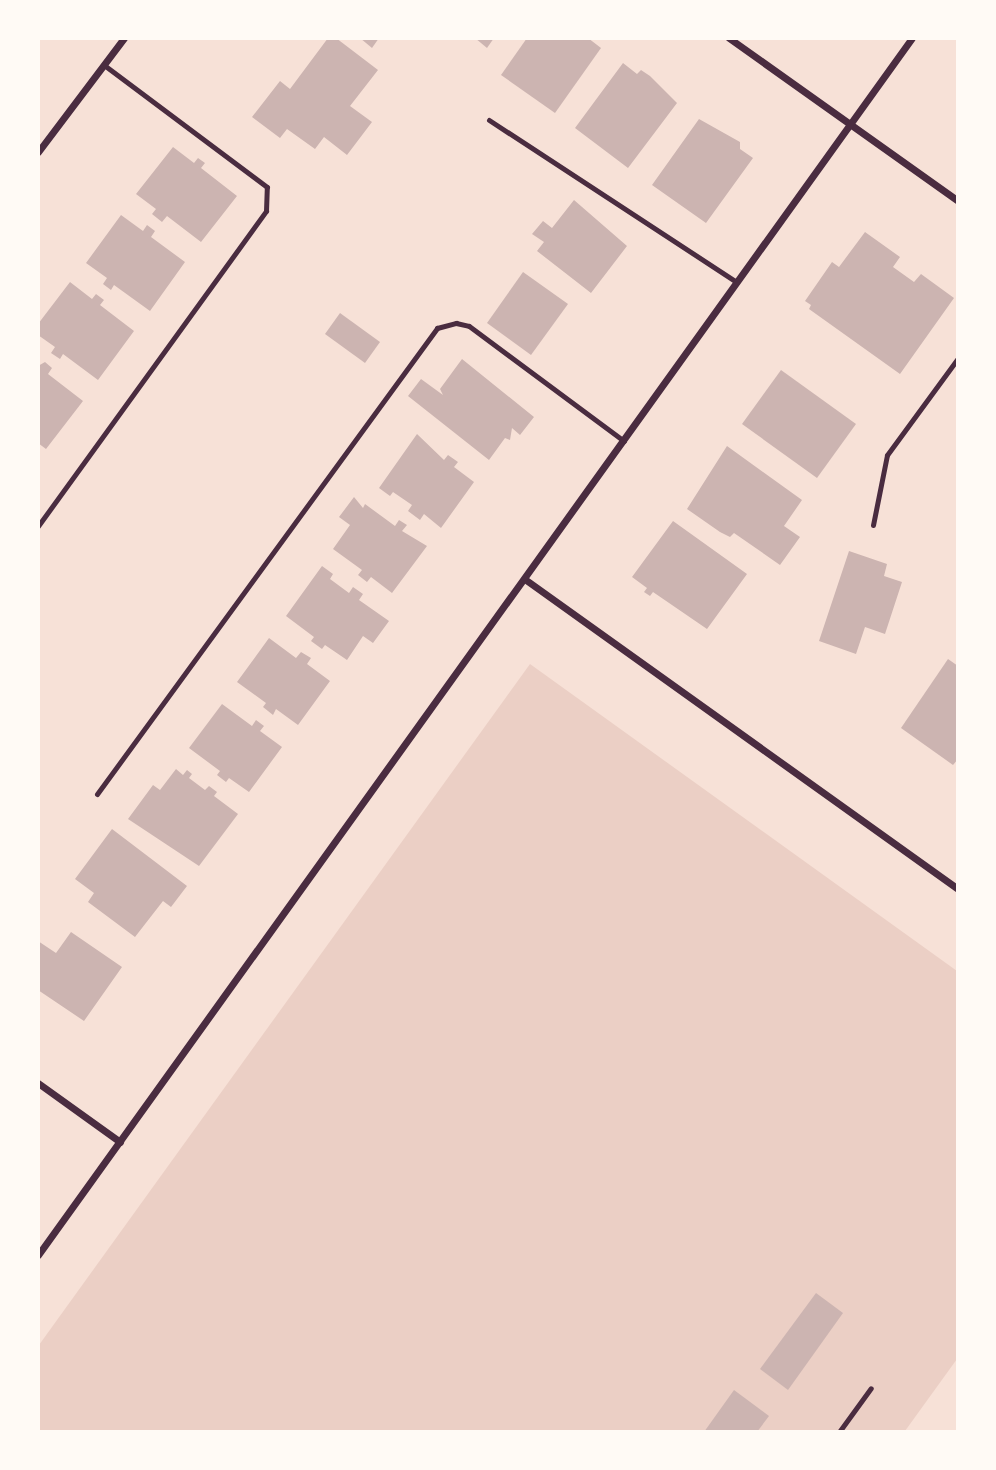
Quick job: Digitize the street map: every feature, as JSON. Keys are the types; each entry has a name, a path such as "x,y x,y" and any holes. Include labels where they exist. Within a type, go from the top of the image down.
{"street":[{"path":"38,152 124,38"},
{"path":"729,38 851,128 957,201"},
{"path":"38,1255 526,580 737,282 851,128 912,38"},
{"path":"526,580 957,890"},
{"path":"38,1083 120,1142"}],"lane":[{"path":"38,526 266,211 267,187 104,65"},
{"path":"489,120 737,282"},
{"path":"97,794 437,328 456,323 469,326 624,441"},
{"path":"873,525 887,455 957,358"},
{"path":"839,1432 871,1388"}],"shaded area":[{"path":"530,664 957,971 957,1359 905,1431 39,1432 39,1345"}],"building":[{"path":"328,38 336,38 378,70 350,106 372,122 347,155 324,137 315,149 287,129 280,138 252,117 280,81 290,89"},
{"path":"360,38 379,38 372,48"},
{"path":"475,38 494,38 487,48"},
{"path":"527,38 588,38 601,48 555,113 501,75"},
{"path":"623,63 637,74 641,70 650,76 677,103 628,168 575,128"},
{"path":"699,119 740,142 740,149 753,158 706,223 652,185"},
{"path":"173,147 194,163 198,158 205,163 201,168 237,196 201,242 167,216 162,222 152,214 156,209 136,194"},
{"path":"574,200 627,246 591,293 537,251 544,242 532,234 543,221 552,228"},
{"path":"121,215 143,231 147,225 155,231 151,237 185,262 150,311 114,285 111,290 103,284 107,278 86,263"},
{"path":"865,232 900,257 893,267 914,282 921,274 954,298 900,374 809,309 811,305 805,301 832,262 839,267"},
{"path":"523,272 568,304 531,355 487,323"},
{"path":"70,282 92,299 96,294 104,300 100,305 134,331 98,380 63,354 60,359 51,353 55,347 38,335 38,324"},
{"path":"340,313 380,342 365,363 325,334"},
{"path":"462,359 534,417 520,435 512,428 510,440 505,438 489,460 408,396 421,379 443,395 440,389"},
{"path":"45,362 52,368 48,374 83,401 46,449 38,443 38,366"},
{"path":"781,370 856,424 817,478 742,424"},
{"path":"417,434 444,460 448,455 458,462 454,467 474,482 441,528 424,514 420,520 408,511 412,505 393,492 390,496 379,488"},
{"path":"727,446 802,500 784,526 800,537 780,565 734,533 730,537 720,532 687,509"},
{"path":"354,497 363,508 365,504 395,526 399,520 407,525 402,531 427,546 392,593 371,577 367,582 358,575 362,570 333,549 350,525 339,517"},
{"path":"673,521 747,574 707,629 653,592 650,596 644,592 647,588 632,577"},
{"path":"849,551 887,564 884,576 902,582 885,634 865,627 856,654 819,641"},
{"path":"322,566 333,574 330,579 349,593 353,587 363,594 359,600 389,621 373,643 363,636 347,660 325,645 322,649 311,641 314,637 286,616"},
{"path":"269,638 296,658 301,652 311,658 307,664 330,681 298,725 276,709 273,715 263,707 266,703 237,682"},
{"path":"948,659 958,666 958,759 953,765 901,728"},
{"path":"222,704 252,726 256,720 264,726 260,731 282,747 249,792 229,778 226,782 217,775 220,771 189,748"},
{"path":"176,769 183,775 187,770 192,774 189,778 205,790 209,786 217,792 214,796 238,814 199,866 128,819 153,785 160,790"},
{"path":"112,829 187,886 171,907 163,901 135,937 88,902 94,893 75,879"},
{"path":"71,932 122,967 84,1021 38,990 38,941 56,953"},
{"path":"816,1293 843,1313 788,1390 760,1369"},
{"path":"734,1390 769,1416 757,1432 704,1432"}]}
